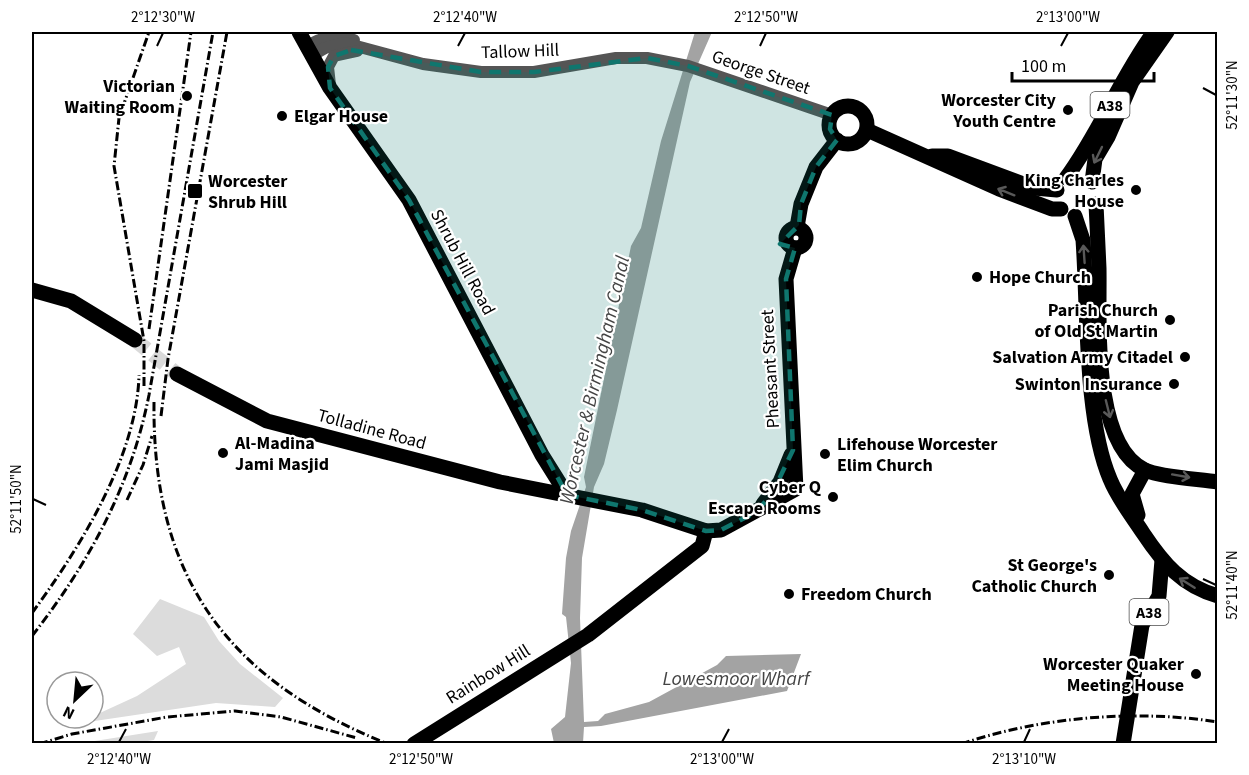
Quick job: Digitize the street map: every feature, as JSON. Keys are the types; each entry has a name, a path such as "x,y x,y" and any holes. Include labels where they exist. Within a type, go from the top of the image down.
{"main road":[{"name":"Shrub Hill Road","path":"299,32 330,88 409,200 542,455 571,495"},
{"name":"A38","path":"1062,184 1087,150 1125,73 1154,32"},
{"name":"A38","path":"1145,470 1129,456 1118,441 1107,406 1099,300 1096,188 1092,182 1095,159 1108,137 1132,82 1167,32"},
{"path":"842,107 859,109 867,119 867,130 864,136 853,143 837,140 830,129 832,115 842,107"},
{"path":"867,130 1008,193 1052,209 1089,212 1096,204"},
{"name":"Pheasant Street","path":"756,512 796,489 786,279 795,248 788,245 786,235 790,229 797,227 801,204 816,166 837,140"},
{"path":"923,156 948,156 1034,188 1062,184 1081,176 1092,182"},
{"path":"1062,184 1057,201 1068,212 1083,240 1092,395 1099,444 1109,479 1158,555 1186,583 1218,596"},
{"path":"32,290 71,301 135,340"},
{"name":"Tolladine Road","path":"177,374 267,421 489,479 642,510 706,531"},
{"path":"706,531 721,530 756,512 780,482 793,450"},
{"path":"1158,555 1132,503 1134,486 1145,470 1218,482"},
{"name":"Rainbow Hill","path":"414,744 583,638 702,546 706,531"},
{"name":"A38","path":"1123,744 1142,625 1158,596 1158,555"}],"street":[{"name":"Tallow Hill","path":"308,51 322,37 332,34 423,64 481,72 534,72 616,58 646,58 678,63"},
{"name":"Tallow Hill","path":"308,51 345,43 366,46"},
{"name":"Tallow Hill","path":"330,88 328,67 334,56 339,53 351,50 400,57"},
{"name":"George Street","path":"678,63 832,115"}],"highlighted area":[{"path":"351,50 481,72 534,72 647,58 688,66 832,115 830,129 837,140 816,167 801,204 799,225 780,244 795,248 786,279 793,450 772,494 756,512 721,530 706,531 642,510 567,495 409,200 330,88 328,67 334,56"}],"shaded area":[{"path":"160,599 204,617 219,641 240,664 283,698 275,707 216,703 105,719 105,711 137,696 186,664 179,647 157,656 133,634"},
{"path":"158,731 154,740 135,743 82,743"}],"water":[{"name":"Lowesmoor Wharf","path":"695,32 712,32 690,82 617,410 604,464 594,487 582,558 580,618 584,722 598,721 605,714 649,702 717,665 726,656 801,654 787,691 601,726 584,727 583,743 554,743 551,729 565,717 571,663 566,617 562,614 566,558 571,531 586,487 584,477 631,246 641,228 661,141"}],"tunnel":[{"path":"135,340 177,374"}],"railway":[{"path":"144,386 144,341 114,166 119,118 149,32"},
{"path":"149,329 191,32"},
{"path":"32,636 72,580 105,522 131,461 141,428 149,395 213,32"},
{"path":"161,416 168,359 227,32"},
{"path":"32,613 86,531 117,469 136,406 139,375"},
{"path":"154,402 157,464 167,520 185,570 210,615 243,654 283,688 332,718 388,744"},
{"path":"127,500 143,465 152,436"},
{"path":"39,744 72,734 167,717 235,711 281,717 357,738"},
{"path":"961,744 1023,727 1088,718 1154,716 1218,722"}],"place":[{"name":"Victorian Waiting Room","path":"187,96"},
{"name":"Worcester City Youth Centre","path":"1068,110"},
{"name":"Elgar House","path":"282,116"},
{"name":"King Charles House","path":"1136,190"},
{"name":"Worcester Shrub Hill","path":"195,191"},
{"name":"Hope Church","path":"977,277"},
{"name":"Parish Church of Old St Martin","path":"1170,320"},
{"name":"Salvation Army Citadel","path":"1185,357"},
{"name":"Swinton Insurance","path":"1174,384"},
{"name":"Al-Madina Jami Masjid","path":"223,453"},
{"name":"Lifehouse Worcester Elim Church","path":"825,454"},
{"name":"Cyber Q Escape Rooms","path":"833,497"},
{"name":"St George's Catholic Church","path":"1109,575"},
{"name":"Freedom Church","path":"789,594"},
{"name":"Worcester Quaker Meeting House","path":"1196,674"}],"water label":[{"name":"Worcester & Birmingham Canal","path":"594,380"}]}
